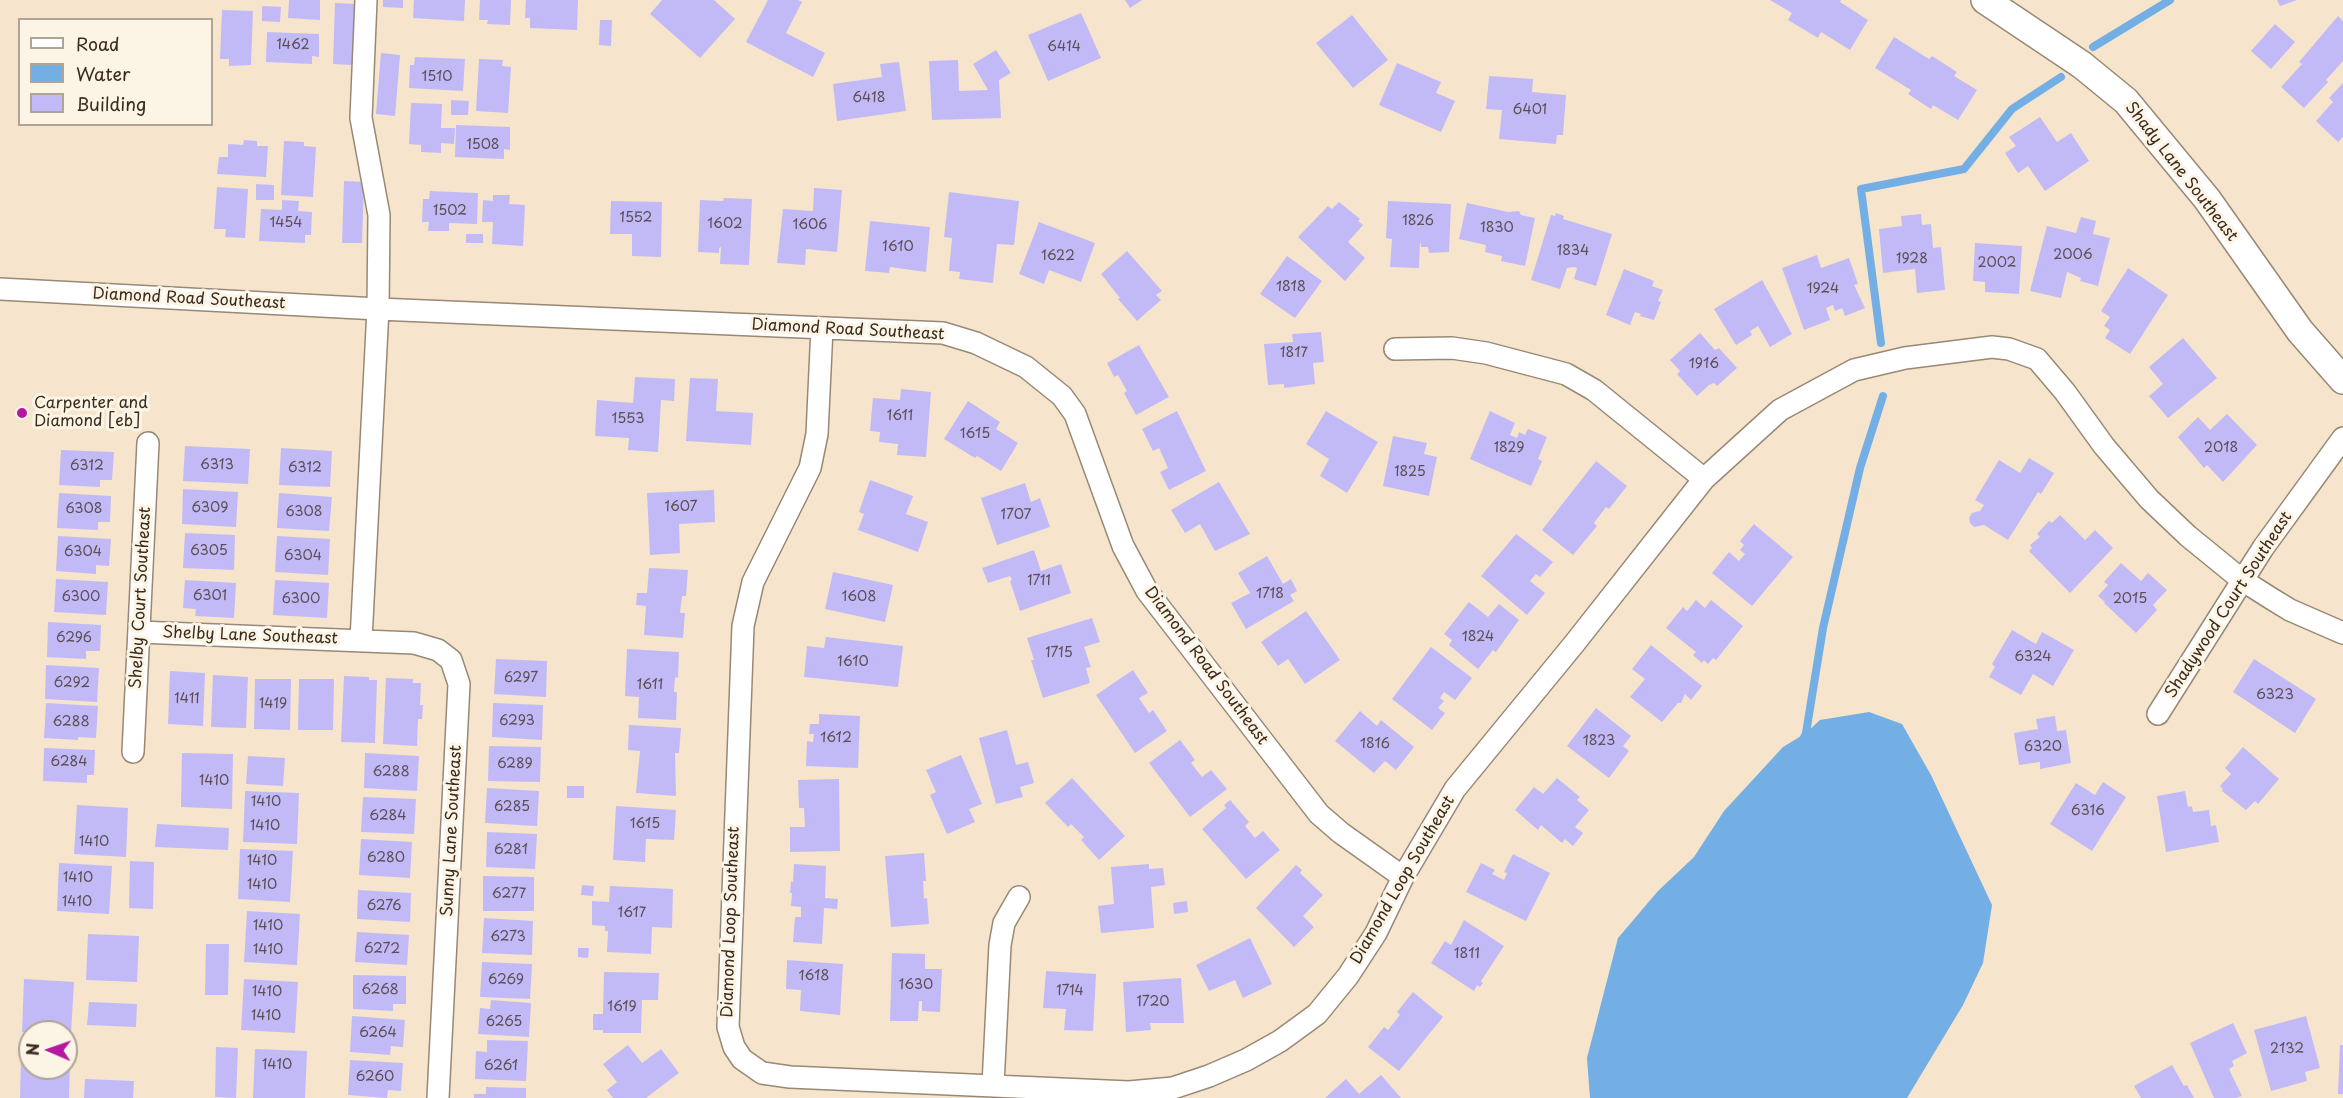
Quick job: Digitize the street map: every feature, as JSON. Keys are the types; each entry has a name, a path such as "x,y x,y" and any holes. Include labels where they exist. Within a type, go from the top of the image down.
{"street":[{"path":"361,640 378,309 379,215 361,118 366,0"},
{"name":"Shady Lane Southeast","path":"1985,0 2082,65 2126,101 2207,199 2300,331 2343,380"},
{"name":"Diamond Road Southeast","path":"0,289 378,309 943,333 976,343 1026,367 1062,396 1075,414 1123,546 1147,591 1319,814 1341,833 1403,877"},
{"name":"Diamond Loop Southeast","path":"822,328 817,434 810,468 753,582 743,626 728,1027 734,1047 742,1059 762,1073 790,1077 1129,1092 1173,1088 1246,1060 1280,1041 1317,1014 1348,976 1376,933 1403,877 1455,789 1574,644 1704,479 1780,410 1854,370 1905,358 1992,347 2009,349 2037,359 2149,500 2188,536 2242,580 2290,610 2343,633"},
{"path":"1395,350 1452,348 1486,353 1566,374 1594,390 1704,479"},
{"name":"Shadywood Court Southeast","path":"2158,714 2263,548 2343,438"},
{"name":"Shelby Court Southeast","path":"133,752 148,444"},
{"name":"Shelby Lane Southeast","path":"139,632 361,640"},
{"name":"Sunny Lane Southeast","path":"361,640 414,643 438,650 451,660 459,684 438,1098"},
{"path":"993,1085 1000,945 1004,923 1019,897"}],"water":[{"path":"1869,712 1902,724 1931,775 1992,905 1983,963 1963,1005 1907,1098 1590,1098 1587,1058 1618,938 1658,891 1694,857 1724,811 1783,747 1806,733 1820,720"}],"building":[{"path":"289,0 320,0 320,20 288,18"},
{"path":"383,0 403,0 403,8 383,7"},
{"path":"414,0 465,0 464,21 413,18"},
{"path":"480,0 511,0 510,25 487,24 488,20 479,20"},
{"path":"526,0 578,0 577,30 530,28 530,18 525,18"},
{"path":"662,0 714,0 735,19 700,58 650,14"},
{"path":"768,0 802,2 786,33 825,53 813,77 746,42"},
{"path":"1125,0 1142,0 1130,8"},
{"path":"1770,0 1841,0 1840,2 1868,20 1850,50 1821,32 1818,38 1788,20 1792,13"},
{"path":"2277,0 2297,0 2280,6"},
{"path":"335,3 355,4 352,65 333,64"},
{"path":"262,6 281,7 280,22 262,21"},
{"path":"222,10 253,11 251,65 229,66 229,59 220,59"},
{"path":"1081,13 1101,58 1048,81 1028,35"},
{"path":"1352,15 1388,60 1353,88 1316,43"},
{"path":"2338,16 2343,21 2343,61 2326,80 2328,82 2304,108 2281,87 2302,64 2299,62"},
{"path":"600,20 612,20 611,46 599,45"},
{"path":"2275,24 2295,42 2271,69 2251,51"},
{"path":"267,32 319,34 319,57 312,56 312,64 266,62"},
{"path":"1894,37 1929,59 1932,56 1957,72 1954,76 1977,90 1958,120 1933,105 1931,109 1908,94 1911,90 1875,68"},
{"path":"996,50 1011,73 999,80 1001,118 932,120 929,61 958,60 959,91 988,90 973,64"},
{"path":"381,53 400,55 395,116 376,114"},
{"path":"415,57 465,59 463,91 409,88 410,65 414,65"},
{"path":"479,59 503,60 502,66 511,67 508,113 476,111"},
{"path":"899,62 906,111 837,121 833,84 882,77 880,64"},
{"path":"1397,63 1441,82 1436,93 1455,101 1441,132 1379,105"},
{"path":"1489,76 1533,79 1532,92 1566,95 1563,135 1557,135 1556,144 1499,139 1502,110 1486,109"},
{"path":"2343,83 2343,137 2338,142 2316,121 2333,102 2329,98"},
{"path":"451,100 469,101 468,115 451,115"},
{"path":"411,103 442,104 441,128 455,128 454,144 441,143 441,153 421,152 421,145 409,144"},
{"path":"2040,117 2057,142 2071,133 2089,161 2045,191 2028,166 2018,173 2005,153 2016,146 2009,137"},
{"path":"456,125 510,127 510,150 504,149 504,159 455,157"},
{"path":"244,140 257,141 257,146 268,146 266,177 217,174 219,157 228,157 228,144 243,145"},
{"path":"284,141 304,142 304,146 316,147 313,197 281,195"},
{"path":"344,181 364,182 362,243 342,243"},
{"path":"256,184 274,185 274,200 256,200"},
{"path":"217,187 248,189 245,238 225,237 226,229 214,229"},
{"path":"814,188 842,190 837,252 806,249 805,265 777,263 783,209 813,211"},
{"path":"430,191 478,193 477,224 449,223 449,231 428,231 429,222 422,222 423,199 429,199"},
{"path":"949,192 1019,201 1014,245 997,244 993,283 959,279 960,272 949,271 952,238 944,237"},
{"path":"493,195 510,195 509,204 525,205 523,246 492,244 493,222 482,222 483,200 493,201"},
{"path":"724,198 752,199 749,265 720,264 721,247 719,253 698,252 700,200 723,201"},
{"path":"282,200 299,201 298,211 312,212 311,235 305,235 305,243 259,241 261,209 282,210"},
{"path":"611,201 662,202 661,257 632,256 632,234 610,234"},
{"path":"1388,201 1451,204 1449,252 1429,253 1428,247 1421,247 1420,241 1419,268 1390,267 1392,239 1386,238"},
{"path":"1339,202 1360,219 1358,221 1363,225 1348,242 1365,258 1345,281 1298,237 1328,206 1332,209"},
{"path":"1467,203 1508,212 1519,211 1521,215 1535,218 1525,266 1501,261 1502,256 1485,252 1486,245 1459,239"},
{"path":"1556,213 1564,216 1563,219 1612,234 1596,286 1574,279 1577,268 1574,267 1567,268 1560,289 1531,280 1551,215 1555,216"},
{"path":"1921,214 1922,225 1931,224 1933,248 1941,247 1945,290 1917,293 1915,269 1883,273 1879,229 1902,226 1901,216"},
{"path":"2081,217 2096,221 2093,234 2110,238 2098,286 2080,281 2081,278 2067,272 2061,298 2030,291 2047,226 2076,233"},
{"path":"870,221 930,227 926,272 890,267 889,273 865,271"},
{"path":"1039,222 1095,243 1081,282 1049,270 1044,284 1019,274"},
{"path":"466,234 483,234 483,243 466,243"},
{"path":"1975,243 2022,246 2019,294 1985,292 1985,282 1973,281"},
{"path":"1127,251 1162,291 1156,295 1161,300 1137,321 1101,274"},
{"path":"1817,255 1821,268 1849,258 1858,284 1854,285 1865,308 1845,316 1842,308 1835,311 1833,305 1826,308 1830,320 1804,330 1782,268"},
{"path":"1287,256 1322,281 1295,318 1260,294"},
{"path":"2128,268 2168,295 2130,354 2105,338 2110,330 2104,326 2110,317 2101,311"},
{"path":"1624,269 1654,281 1652,286 1663,290 1654,320 1635,312 1630,325 1606,315"},
{"path":"1762,280 1792,334 1770,347 1758,326 1750,331 1752,335 1736,345 1714,309"},
{"path":"1321,332 1324,362 1313,363 1315,384 1284,388 1284,384 1268,385 1264,344 1293,342 1292,334"},
{"path":"1700,333 1715,350 1719,348 1737,368 1717,386 1714,383 1709,385 1697,396 1677,374 1680,371 1670,360"},
{"path":"2183,338 2217,378 2168,418 2149,396 2163,384 2149,367"},
{"path":"1139,345 1169,397 1136,415 1124,393 1127,391 1118,375 1114,377 1107,363"},
{"path":"635,377 675,379 674,401 661,400 658,452 628,450 629,438 595,436 597,400 633,403"},
{"path":"690,378 718,379 716,411 753,413 751,445 686,441"},
{"path":"901,389 931,392 926,457 897,455 898,444 879,442 880,432 870,431 873,398 900,400"},
{"path":"968,401 1000,422 996,429 1018,443 1001,471 944,439"},
{"path":"1177,411 1206,471 1169,490 1160,472 1168,468 1159,448 1153,451 1142,429"},
{"path":"1326,411 1378,442 1347,493 1320,476 1329,459 1306,444"},
{"path":"1490,411 1515,423 1510,435 1517,438 1519,432 1525,435 1528,429 1547,437 1538,459 1542,461 1531,486 1470,459"},
{"path":"2227,414 2257,445 2223,482 2207,465 2204,468 2178,437 2198,417 2210,430"},
{"path":"1393,436 1427,443 1424,454 1437,457 1429,496 1383,486"},
{"path":"185,446 250,449 248,484 183,481"},
{"path":"281,448 332,451 330,487 279,485"},
{"path":"61,450 114,452 112,480 100,480 100,487 59,485"},
{"path":"2029,458 2054,473 2041,494 2038,492 2008,540 1984,525 1974,527 1969,518 1972,513 1980,511 1984,505 1975,500 1999,460 2020,473"},
{"path":"1596,461 1627,486 1609,509 1606,507 1594,523 1597,526 1573,555 1542,530"},
{"path":"870,480 913,496 906,514 928,522 918,552 858,530 864,514 859,512"},
{"path":"1219,482 1250,534 1215,551 1200,524 1185,533 1171,510"},
{"path":"1025,483 1031,502 1040,498 1050,527 997,545 981,498"},
{"path":"183,489 238,492 236,527 182,524"},
{"path":"714,490 715,522 679,524 680,553 650,555 647,493"},
{"path":"59,493 111,496 110,522 98,522 98,530 57,528"},
{"path":"279,493 332,497 329,531 277,528"},
{"path":"2060,515 2085,540 2095,530 2113,548 2070,593 2029,551 2032,548 2030,545 2040,537 2037,534 2049,521 2052,523"},
{"path":"1754,524 1793,557 1752,606 1712,573 1729,552 1739,561 1745,554 1740,550 1744,545 1740,541"},
{"path":"185,533 235,535 234,570 183,568"},
{"path":"1516,534 1553,562 1540,577 1536,574 1530,581 1545,593 1527,615 1481,576"},
{"path":"58,536 111,539 109,566 96,565 96,574 56,571"},
{"path":"277,536 330,539 328,575 275,572"},
{"path":"1034,550 1041,571 1061,564 1071,593 1020,611 1010,576 988,583 982,568"},
{"path":"1267,556 1283,584 1291,579 1297,591 1290,595 1294,601 1246,629 1231,603 1250,593 1238,573"},
{"path":"2121,563 2141,581 2148,573 2167,590 2153,605 2157,610 2136,633 2098,596 2108,585 2104,582"},
{"path":"649,568 688,570 686,596 682,596 680,613 685,613 683,638 644,635 646,606 636,605 637,593 647,593"},
{"path":"833,572 893,585 885,622 825,609"},
{"path":"56,579 108,582 106,615 54,612"},
{"path":"185,580 236,583 234,618 195,616 196,609 183,608"},
{"path":"275,580 329,583 327,618 273,615"},
{"path":"1696,600 1705,608 1711,600 1743,626 1716,660 1713,658 1708,664 1704,660 1702,663 1693,655 1696,652 1666,628 1683,607 1687,611"},
{"path":"1469,602 1488,617 1499,604 1519,620 1496,652 1493,650 1478,669 1449,645 1452,640 1444,634"},
{"path":"1306,611 1340,660 1305,684 1288,659 1278,666 1261,642"},
{"path":"1092,618 1100,642 1084,647 1091,667 1086,668 1090,683 1043,698 1031,660 1034,660 1027,638"},
{"path":"48,622 101,625 100,651 86,651 86,659 47,657"},
{"path":"2012,630 2036,644 2042,632 2074,650 2053,686 2033,674 2021,695 1989,677 1995,667 1992,664"},
{"path":"826,637 903,646 898,687 804,677 807,646 824,648"},
{"path":"1651,645 1702,686 1691,700 1685,694 1681,703 1678,703 1662,722 1630,697 1645,679 1632,669"},
{"path":"1431,647 1472,678 1455,700 1444,692 1440,698 1444,701 1438,708 1445,713 1432,730 1392,699"},
{"path":"627,649 679,652 678,678 675,677 674,692 677,692 676,720 638,718 639,697 625,696"},
{"path":"496,659 547,661 546,697 494,694"},
{"path":"2254,659 2316,699 2295,733 2233,692"},
{"path":"46,665 99,668 97,702 45,699"},
{"path":"1133,670 1148,693 1139,698 1149,713 1153,710 1167,731 1135,753 1096,695"},
{"path":"170,671 205,673 203,726 168,724"},
{"path":"213,675 248,677 246,728 211,727"},
{"path":"344,676 369,677 369,680 377,680 375,743 341,742"},
{"path":"386,678 413,679 413,683 421,683 420,705 423,705 422,719 418,719 417,746 383,744"},
{"path":"255,679 291,679 290,730 254,729"},
{"path":"299,679 334,679 333,730 298,730"},
{"path":"46,703 98,706 96,738 78,737 78,740 44,738"},
{"path":"493,703 543,705 542,740 492,737"},
{"path":"1596,708 1631,736 1623,746 1629,751 1609,778 1567,746"},
{"path":"1360,711 1377,726 1381,720 1414,747 1396,770 1385,761 1374,773 1335,741"},
{"path":"819,714 860,716 858,768 806,766 807,741 813,742 814,734 809,734 810,724 819,724"},
{"path":"2055,716 2057,731 2066,730 2071,763 2040,769 2040,762 2019,765 2014,733 2038,729 2036,719"},
{"path":"629,725 681,728 679,753 675,753 676,796 636,793 640,751 628,750"},
{"path":"1007,730 1016,765 1028,762 1034,783 1020,787 1023,797 996,804 979,738"},
{"path":"1180,740 1195,760 1191,763 1202,777 1211,770 1227,789 1190,817 1149,763"},
{"path":"489,746 541,747 540,782 488,781"},
{"path":"2243,747 2279,779 2258,804 2255,801 2246,810 2222,791 2220,786 2231,774 2225,768"},
{"path":"44,748 95,750 94,775 87,775 87,783 43,781"},
{"path":"182,753 233,754 232,809 181,807"},
{"path":"365,753 419,756 417,791 364,788"},
{"path":"961,755 982,804 969,809 975,822 947,834 930,795 936,792 926,770"},
{"path":"248,756 285,758 283,786 246,784"},
{"path":"1072,778 1125,836 1099,860 1081,840 1084,837 1071,824 1068,827 1045,803"},
{"path":"1557,778 1580,797 1577,800 1589,810 1575,827 1583,833 1573,846 1565,839 1562,843 1541,825 1538,830 1515,810 1534,787 1543,794"},
{"path":"839,779 840,851 790,852 790,827 805,827 804,808 799,808 798,780"},
{"path":"2103,782 2126,797 2092,851 2050,824 2076,783 2095,795"},
{"path":"567,786 584,786 584,798 567,798"},
{"path":"487,788 539,791 537,826 485,823"},
{"path":"245,791 299,793 297,844 243,842"},
{"path":"2185,791 2188,807 2192,806 2193,812 2209,810 2211,826 2216,825 2219,842 2166,852 2157,796"},
{"path":"363,797 416,799 414,834 361,832"},
{"path":"1230,800 1249,822 1245,826 1255,838 1263,831 1280,850 1246,879 1202,829 1226,808 1224,805"},
{"path":"77,805 128,808 126,857 74,854"},
{"path":"616,806 676,810 674,840 646,839 645,862 613,860"},
{"path":"157,824 229,828 228,850 155,847"},
{"path":"487,832 537,834 535,869 486,867"},
{"path":"361,839 412,842 410,878 359,875"},
{"path":"240,849 293,851 290,902 238,899"},
{"path":"924,853 926,881 923,881 924,899 927,898 929,924 891,927 885,856"},
{"path":"1513,854 1550,873 1526,921 1466,892 1481,863 1495,870 1492,874 1504,880 1507,873 1504,872"},
{"path":"130,861 154,862 153,909 129,908"},
{"path":"59,863 112,866 109,914 57,911"},
{"path":"794,864 826,866 825,898 838,899 837,909 824,908 822,944 793,942 795,917 801,917 801,907 791,906 792,893 790,893"},
{"path":"1149,864 1149,869 1163,868 1165,885 1151,887 1154,928 1101,933 1098,906 1114,904 1111,867"},
{"path":"1296,865 1302,870 1300,873 1323,895 1303,916 1314,927 1294,947 1256,908"},
{"path":"483,876 534,877 534,911 483,911"},
{"path":"582,885 594,886 593,896 581,895"},
{"path":"610,886 673,889 672,928 652,927 651,954 607,952 608,931 605,931 605,926 592,925 592,901 609,902"},
{"path":"358,890 411,893 410,922 357,919"},
{"path":"1187,901 1188,912 1174,914 1173,903"},
{"path":"247,911 300,914 297,965 244,962"},
{"path":"484,918 533,921 532,955 482,953"},
{"path":"1464,920 1504,946 1481,981 1483,983 1480,987 1477,985 1474,991 1431,963 1445,941 1451,945"},
{"path":"357,932 409,935 407,965 355,962"},
{"path":"88,934 139,936 137,982 86,980"},
{"path":"1250,938 1272,984 1243,998 1235,980 1209,991 1196,965"},
{"path":"206,944 229,944 228,995 205,995"},
{"path":"578,948 589,948 588,958 578,957"},
{"path":"892,953 925,954 925,969 942,969 940,1012 922,1011 922,1001 919,1001 918,1021 890,1021"},
{"path":"787,960 843,964 840,1015 800,1011 801,990 786,989"},
{"path":"482,962 532,964 530,999 480,997"},
{"path":"1046,971 1096,974 1093,1031 1064,1030 1066,1009 1043,1008"},
{"path":"604,972 659,973 658,1000 642,1000 641,1033 603,1033 603,1030 593,1030 593,1014 603,1014"},
{"path":"353,975 406,976 406,1004 393,1004 393,1011 353,1009"},
{"path":"1181,978 1184,1023 1150,1023 1151,1030 1126,1032 1123,982"},
{"path":"24,979 74,982 72,1020 22,1020"},
{"path":"244,979 298,982 295,1033 241,1030"},
{"path":"1413,992 1443,1017 1399,1071 1368,1047 1384,1027 1388,1030 1400,1015 1397,1012"},
{"path":"491,1000 531,1003 529,1037 478,1034 480,1008 490,1009"},
{"path":"89,1002 137,1004 136,1027 87,1025"},
{"path":"352,1016 405,1020 403,1047 391,1046 390,1055 350,1052"},
{"path":"2306,1016 2320,1068 2305,1072 2307,1081 2271,1091 2254,1030"},
{"path":"2233,1023 2247,1053 2232,1061 2234,1066 2229,1069 2242,1096 2214,1098 2190,1043"},
{"path":"487,1040 528,1041 526,1081 475,1079 476,1051 487,1052"},
{"path":"628,1045 642,1063 661,1049 679,1073 646,1098 613,1098 607,1090 617,1082 603,1064"},
{"path":"2340,1045 2343,1045 2343,1094 2338,1094"},
{"path":"216,1047 238,1048 236,1098 215,1097"},
{"path":"255,1049 307,1051 305,1098 253,1098"},
{"path":"350,1060 403,1063 401,1091 388,1090 387,1098 348,1095"},
{"path":"2172,1065 2194,1098 2141,1098 2134,1086"},
{"path":"1381,1075 1401,1098 1325,1098 1346,1079 1359,1094"},
{"path":"85,1079 134,1081 133,1098 84,1098"},
{"path":"20,1080 69,1080 69,1098 20,1098"},
{"path":"486,1087 526,1088 526,1098 474,1098 474,1094 486,1094"}],"waterway":[{"path":"2093,47 2170,0"},
{"path":"1881,343 1861,189 1964,169 2012,109 2061,77"},
{"path":"1802,742 1806,733 1823,628 1860,468 1883,396"}],"place":[{"name":"Carpenter and Diamond [eb]","path":"22,413"}]}
